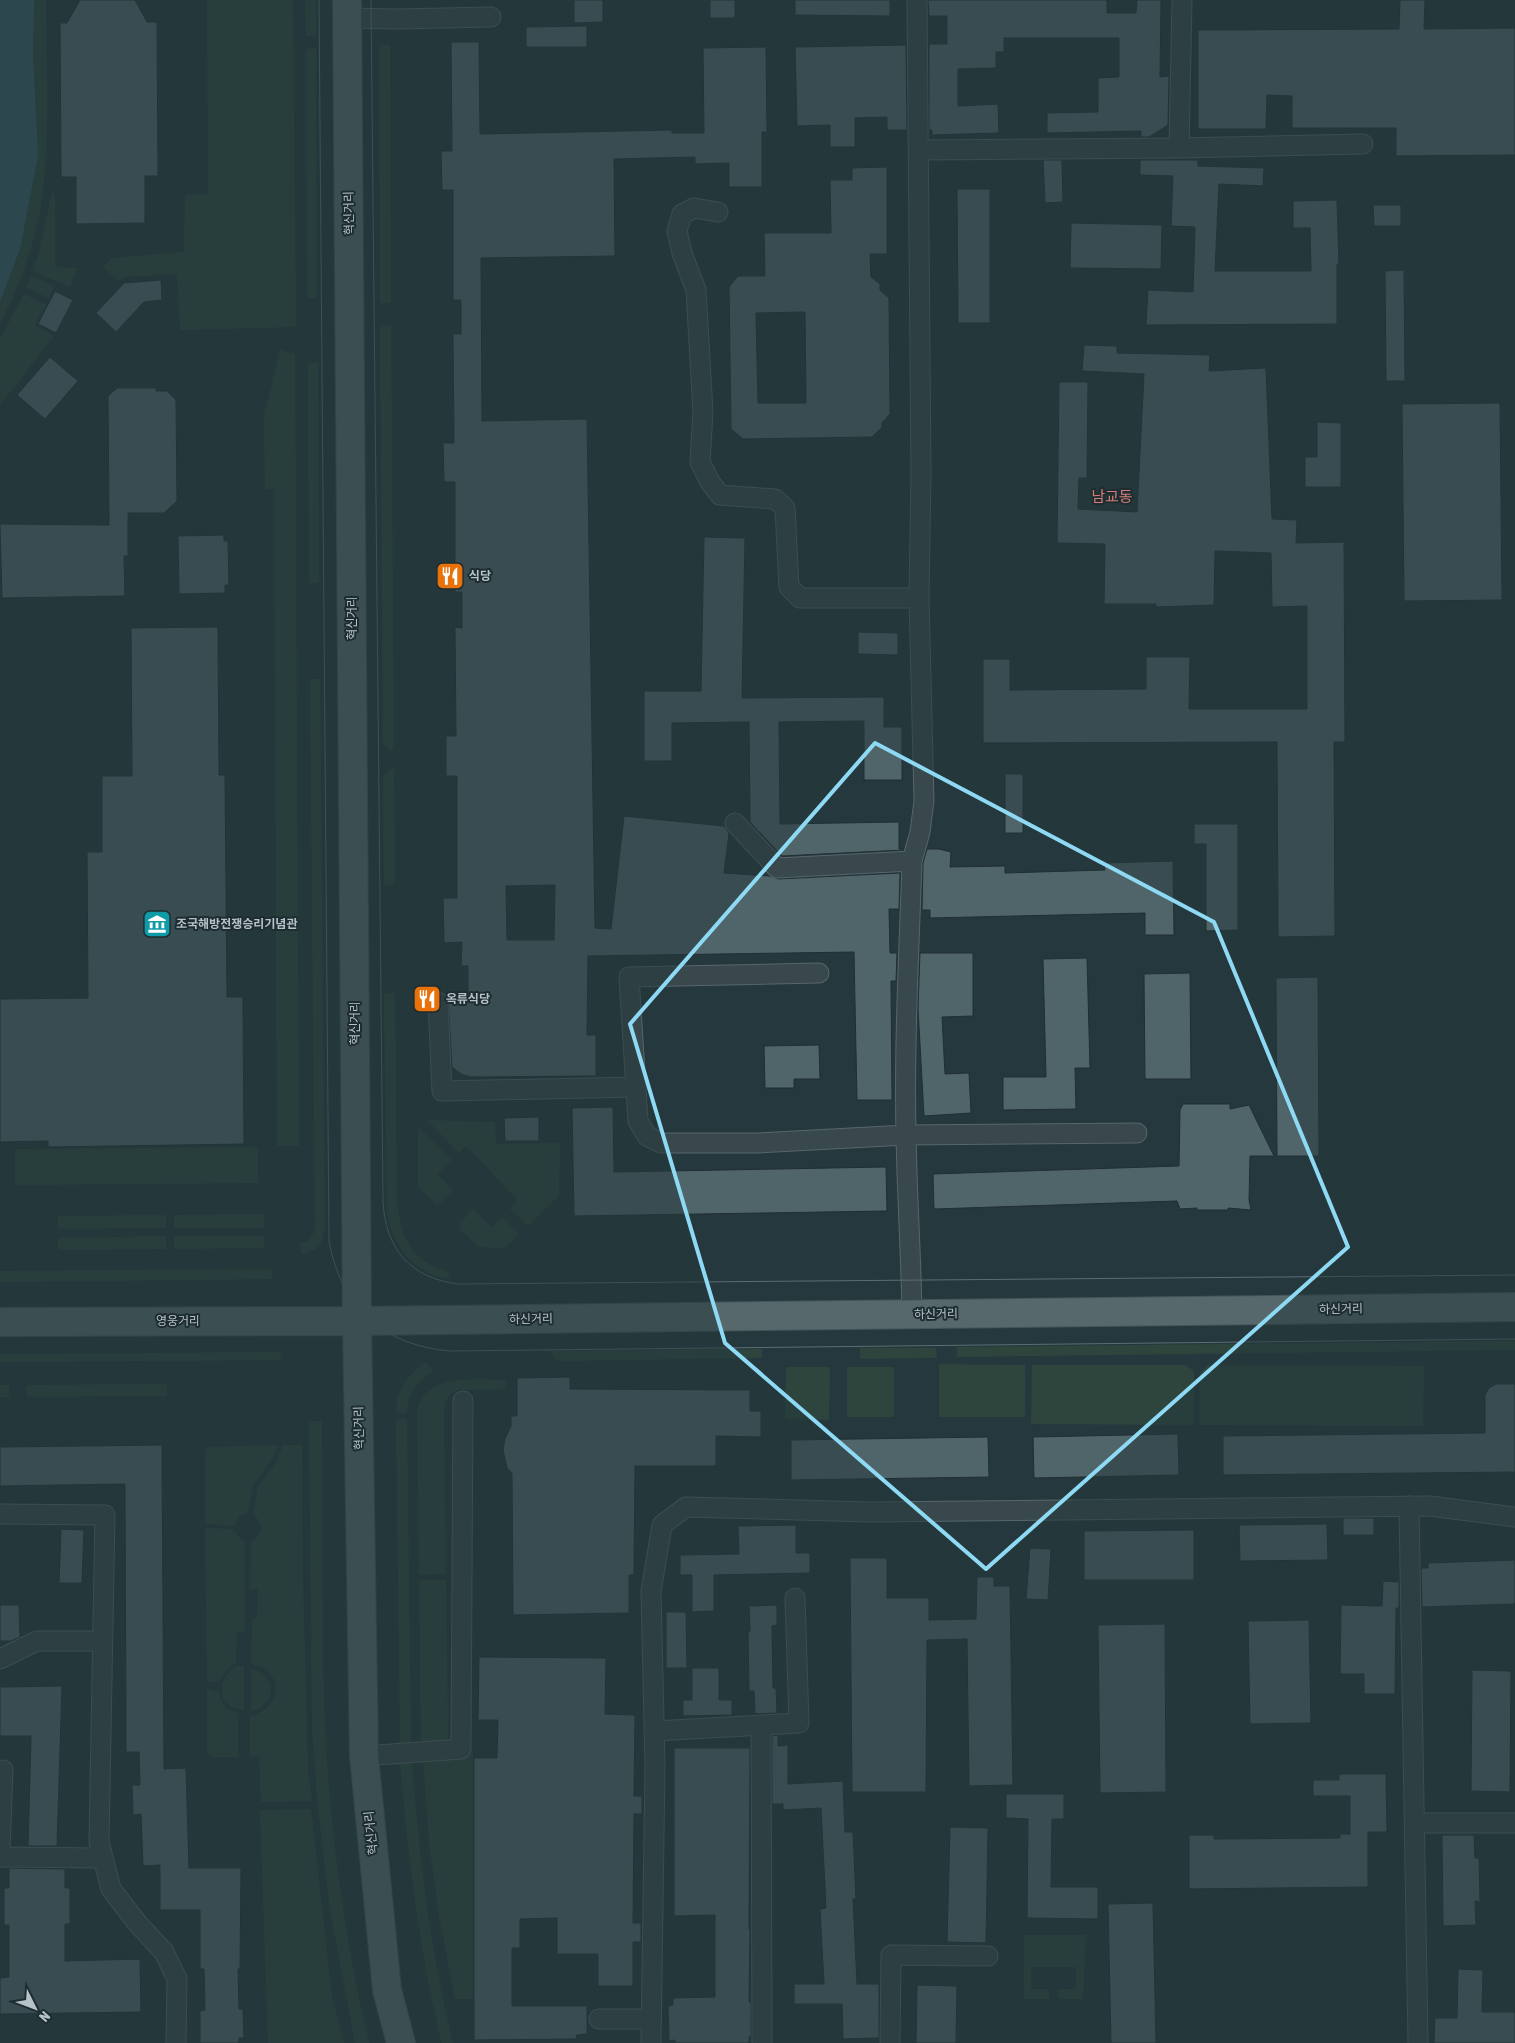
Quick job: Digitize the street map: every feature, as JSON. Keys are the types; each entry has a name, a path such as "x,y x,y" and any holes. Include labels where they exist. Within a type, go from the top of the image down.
{"main road":[{"name":"혁신거리","path":"347,9 357,1321 364,1756 387,1990 401,2043"},
{"name":"하신거리","path":"357,1321 1515,1307"},
{"name":"영웅거리","path":"0,1322 357,1321"}],"street":[{"path":"912,1314 906,1135 906,1018 912,861 920,832 924,801 919,598 921,472 917,0"},
{"path":"1178,148 1182,0"},
{"path":"347,9 398,19 491,17"},
{"path":"919,150 1363,144"},
{"path":"718,212 694,208 682,214 677,231 682,253 696,290 702,412 700,462 710,482 720,495 775,499 785,508 789,587 800,598 919,598"},
{"path":"735,823 777,868 912,861"},
{"path":"819,973 629,977 638,1121 647,1136 661,1143 760,1143 906,1135 1137,1133"},
{"path":"438,1002 442,1092 635,1086"},
{"path":"364,1756 461,1749 463,1401"},
{"path":"1410,1506 1418,2043"},
{"path":"651,2043 654,1731 651,1591 662,1525 686,1507 870,1512 1430,1506 1515,1517"},
{"path":"0,1514 105,1515 99,1842 111,1889 138,1924 164,1952 176,1979 176,2043"},
{"path":"654,1731 799,1723 795,1598"},
{"path":"0,1659 37,1640 102,1642"},
{"path":"761,1725 762,2043"},
{"path":"0,1850 3,1770"},
{"path":"1415,1823 1515,1823"},
{"path":"0,1857 103,1858"},
{"path":"890,2043 892,1955 988,1956"},
{"path":"599,2019 651,2019"}],"highlighted area":[{"path":"875,743 1214,922 1348,1247 986,1569 725,1343 630,1024"}],"green space":[{"path":"34,0 46,0 47,119 43,190 41,208 28,259 0,324 0,302 20,249 33,58"},
{"path":"207,0 293,0 296,327 180,330 177,274 123,277 119,281 103,267 111,258 184,252 185,195 208,194"},
{"path":"305,0 316,0 316,36 306,36"},
{"path":"379,45 390,45 391,303 380,303"},
{"path":"316,48 317,298 307,298 306,49"},
{"path":"52,193 55,193 55,267 77,268 70,287 33,271 39,253"},
{"path":"31,276 54,286 49,298 26,288"},
{"path":"24,294 46,305 35,325 54,336 0,405 0,339"},
{"path":"380,325 391,325 394,750 389,750 383,743"},
{"path":"280,350 295,354 299,1146 277,1146 274,489 265,489 264,415"},
{"path":"308,363 318,363 319,582 309,583"},
{"path":"310,679 320,679 325,1225 322,1241 319,1245 312,1251 301,1254 300,1243 309,1241 315,1230"},
{"path":"390,769 394,769 395,884 384,885 383,776"},
{"path":"384,993 395,993 397,1201 401,1226 405,1237 416,1254 436,1267 449,1272 448,1279 425,1270 407,1257 395,1238 387,1215"},
{"path":"427,1120 495,1122 496,1144 560,1143 559,1196 528,1226 510,1209 518,1200 466,1146 459,1153"},
{"path":"418,1127 451,1160 437,1174 453,1190 439,1204 435,1204 418,1186"},
{"path":"258,1147 258,1183 15,1185 15,1149"},
{"path":"473,1209 491,1227 502,1217 519,1234 505,1248 478,1247 459,1228 461,1226 459,1224"},
{"path":"264,1214 264,1228 174,1228 174,1215"},
{"path":"166,1215 166,1228 58,1229 58,1216"},
{"path":"166,1236 166,1249 58,1250 58,1238"},
{"path":"174,1236 264,1236 264,1248 174,1249"},
{"path":"272,1269 272,1279 0,1282 0,1271"},
{"path":"1515,1341 1515,1350 957,1357 957,1347"},
{"path":"860,1348 936,1348 937,1358 860,1359"},
{"path":"762,1349 762,1358 557,1361 549,1351"},
{"path":"281,1352 280,1360 0,1362 0,1354"},
{"path":"426,1362 433,1371 414,1389 407,1406 407,1413 396,1413 398,1397 404,1383"},
{"path":"939,1364 1025,1365 1025,1417 939,1417"},
{"path":"1032,1365 1185,1365 1193,1370 1194,1374 1194,1425 1031,1424"},
{"path":"1206,1366 1424,1366 1423,1426 1199,1425 1200,1374"},
{"path":"786,1367 830,1367 829,1420 785,1419"},
{"path":"847,1367 894,1367 894,1417 847,1417"},
{"path":"467,1379 506,1380 505,1389 459,1390 452,1393 447,1399 444,1409 446,1574 419,1575 417,1410 423,1398 431,1389 442,1384"},
{"path":"167,1384 167,1396 27,1397 27,1385"},
{"path":"0,1385 9,1385 9,1397 0,1397"},
{"path":"396,1419 407,1419 411,1749 400,1743"},
{"path":"309,1421 322,1421 324,1690 327,1767 346,1927 369,2043 355,2043 330,1910 317,1799 312,1727"},
{"path":"278,1445 273,1458 253,1486 247,1514 240,1516 234,1526 205,1524 205,1451 208,1447"},
{"path":"283,1445 302,1445 303,1584 308,1770 312,1801 261,1802 259,1756 250,1757 250,1716 261,1712 269,1706 276,1690 270,1673 262,1667 251,1664 252,1619 257,1618 258,1589 250,1589 251,1541 258,1536 261,1529 259,1521 253,1515 258,1487 277,1461"},
{"path":"205,1528 234,1529 238,1537 245,1541 245,1632 237,1632 236,1663 229,1667 219,1682 207,1682"},
{"path":"419,1580 446,1580 448,1736 444,1742 421,1747"},
{"path":"236,1666 244,1666 244,1710 232,1708 222,1698 224,1679"},
{"path":"251,1669 260,1672 266,1677 270,1683 271,1690 270,1697 266,1703 260,1708 251,1711"},
{"path":"207,1689 215,1692 219,1689 224,1705 238,1713 238,1757 212,1757 209,1755 207,1750"},
{"path":"473,1753 473,1999 455,1999 438,1911 429,1841 423,1758"},
{"path":"412,1761 426,1903 453,2043 442,2043 415,1903 400,1762"},
{"path":"311,1809 332,1996 344,2043 268,2043 260,1810"},
{"path":"1024,1935 1086,1935 1083,1999 1059,1999 1059,1989 1076,1989 1076,1967 1031,1967 1031,1989 1049,1989 1049,1999 1024,1999"}],"water":[{"path":"0,0 34,0 33,58 38,155 20,249 0,302"}],"building":[{"path":"80,0 135,0 147,22 157,22 158,176 145,176 145,223 76,224 76,177 61,177 60,23 67,23"},
{"path":"574,0 603,0 603,22 574,23"},
{"path":"710,0 735,0 735,18 710,18"},
{"path":"795,0 890,0 890,16 795,15"},
{"path":"928,0 1107,0 1107,13 1136,13 1137,0 1161,0 1160,77 1169,76 1168,125 1149,137 1141,137 1141,131 1047,133 1047,113 1098,112 1098,78 1119,77 1119,38 1004,38 1004,52 996,52 996,68 958,69 958,106 998,104 999,133 932,135 932,130 929,130 929,44 947,44 947,16 929,16"},
{"path":"1400,0 1425,0 1424,29 1515,28 1515,155 1396,156 1396,128 1292,128 1292,96 1267,95 1266,129 1198,129 1198,30 1399,29"},
{"path":"587,26 587,47 526,47 526,27"},
{"path":"451,42 479,42 480,134 672,130 672,133 704,133 703,48 766,47 767,132 762,132 762,187 729,187 729,163 695,164 695,157 614,159 615,256 481,258 482,421 587,419 595,928 611,929 624,816 724,826 729,833 724,873 769,876 778,879 900,873 899,909 889,909 890,953 897,953 896,981 891,981 892,1100 857,1100 854,952 588,956 587,1035 596,1035 596,1076 470,1077 461,1074 452,1067 448,999 468,999 468,966 461,966 462,942 444,943 443,898 457,898 457,776 446,776 446,736 456,736 455,627 462,628 462,592 455,592 455,482 444,482 443,443 454,443 453,334 461,334 461,300 453,300 453,190 442,190 441,151 452,151","holes":["555,885 554,940 507,940 506,886"]},
{"path":"906,45 907,130 887,130 887,117 855,118 855,147 830,147 830,125 797,126 795,47"},
{"path":"1043,160 1062,160 1063,202 1045,203"},
{"path":"1140,160 1198,160 1198,166 1264,168 1263,186 1219,184 1215,271 1311,271 1310,228 1293,228 1293,201 1337,200 1339,264 1337,264 1337,324 1146,325 1148,290 1193,292 1195,227 1171,226 1173,176 1140,175"},
{"path":"887,167 887,254 870,254 871,277 880,284 880,290 889,298 890,414 882,423 882,427 872,437 743,439 731,429 729,287 738,276 765,276 764,233 831,233 830,180 852,180 852,168","holes":["805,312 806,403 758,403 756,313"]},
{"path":"957,189 990,189 990,323 958,323"},
{"path":"1373,205 1401,205 1401,226 1374,226"},
{"path":"1071,223 1162,225 1161,269 1070,268"},
{"path":"1404,270 1405,381 1386,381 1385,271"},
{"path":"161,280 162,300 144,302 116,332 96,313 124,283"},
{"path":"55,291 73,300 56,333 38,324"},
{"path":"1084,345 1117,346 1117,353 1210,355 1209,371 1266,368 1272,519 1297,520 1296,543 1344,542 1345,742 1334,742 1335,936 1278,937 1277,742 983,743 983,659 1010,659 1010,690 1146,689 1146,657 1190,657 1189,709 1307,709 1307,606 1272,607 1271,553 1215,551 1214,605 1156,607 1156,604 1104,604 1105,544 1057,543 1059,382 1088,382 1087,478 1079,478 1078,509 1137,512 1144,374 1082,371"},
{"path":"50,357 78,381 45,419 17,395"},
{"path":"117,388 156,388 156,391 167,391 176,400 177,501 164,513 128,513 128,556 124,556 125,596 2,598 0,524 109,525 108,396"},
{"path":"1500,403 1502,600 1404,601 1402,404"},
{"path":"1317,422 1341,423 1341,487 1305,487 1305,457 1317,457"},
{"path":"224,535 224,541 228,541 229,585 225,585 225,593 179,594 178,536"},
{"path":"704,537 745,538 742,698 884,697 884,727 902,727 902,780 864,780 864,721 779,722 780,824 899,822 899,849 903,850 782,856 750,822 749,722 672,723 672,761 644,761 644,691 701,691"},
{"name":"조국해방전쟁승리기념관","path":"218,627 219,775 225,775 227,997 243,997 244,1144 48,1147 48,1141 0,1142 0,999 88,998 87,852 102,852 102,776 132,776 131,628"},
{"path":"858,632 898,633 898,655 858,654"},
{"path":"1005,774 1023,774 1023,833 1005,833"},
{"path":"1194,824 1238,824 1238,930 1206,931 1206,844 1194,844"},
{"path":"927,849 951,852 950,867 1005,866 1005,873 1105,870 1104,863 1173,861 1174,935 1145,935 1145,913 930,918 930,910 922,910 923,863"},
{"path":"920,953 973,953 973,1016 942,1017 945,1074 969,1073 971,1113 924,1116 918,1008"},
{"path":"1087,958 1090,1068 1075,1068 1076,1109 1003,1110 1003,1077 1046,1077 1043,959"},
{"path":"1190,973 1191,1079 1145,1079 1144,974"},
{"path":"1318,977 1319,1156 1277,1156 1276,978"},
{"path":"819,1045 820,1079 794,1079 794,1088 765,1088 764,1046"},
{"path":"1183,1104 1230,1104 1230,1109 1249,1105 1274,1156 1250,1156 1249,1200 1251,1210 1228,1208 1228,1210 1180,1209 1177,1201 934,1209 933,1174 1179,1166 1180,1110"},
{"path":"613,1107 614,1172 886,1167 887,1211 574,1216 572,1108"},
{"path":"539,1117 539,1141 505,1141 504,1118"},
{"path":"570,1377 570,1389 750,1390 750,1411 761,1411 761,1437 716,1436 716,1466 635,1466 634,1575 629,1575 629,1613 513,1615 512,1473 507,1468 503,1450 505,1439 511,1426 511,1416 517,1416 517,1378"},
{"path":"1496,1384 1515,1384 1515,1472 1223,1475 1223,1436 1485,1433 1485,1395 1489,1388"},
{"path":"1178,1434 1179,1475 1034,1478 1033,1437"},
{"path":"988,1437 989,1477 791,1480 791,1440"},
{"path":"162,1445 164,1769 186,1768 189,1868 241,1868 240,1969 238,1969 239,2009 243,2009 244,2038 239,2038 239,2043 200,2043 200,2011 205,2010 204,1969 200,1969 200,1910 160,1910 160,1865 143,1866 141,1814 133,1815 132,1785 140,1785 139,1752 126,1752 125,1484 0,1486 0,1447"},
{"path":"1343,1518 1374,1518 1374,1535 1343,1535"},
{"path":"1327,1524 1328,1560 1240,1561 1239,1525"},
{"path":"796,1525 796,1553 810,1553 810,1573 714,1575 714,1611 692,1612 692,1575 680,1575 680,1555 739,1554 738,1526"},
{"path":"61,1529 84,1530 82,1583 59,1583"},
{"path":"1194,1530 1194,1580 1084,1580 1084,1531"},
{"path":"1030,1548 1051,1549 1048,1600 1026,1599"},
{"path":"850,1558 887,1558 887,1598 929,1598 929,1620 976,1619 977,1577 994,1577 994,1586 1010,1586 1013,1785 969,1786 967,1639 927,1640 926,1792 852,1792"},
{"path":"1515,1560 1515,1604 1422,1607 1421,1568 1428,1568 1428,1563"},
{"path":"1383,1581 1399,1582 1399,1608 1396,1608 1395,1694 1364,1694 1364,1674 1340,1674 1341,1605 1382,1606"},
{"path":"0,1605 19,1605 20,1637 11,1641 0,1641"},
{"path":"777,1605 777,1625 772,1626 773,1688 776,1688 777,1713 755,1714 754,1691 749,1691 749,1606"},
{"path":"666,1612 686,1612 687,1668 666,1668"},
{"path":"1309,1620 1311,1723 1250,1724 1248,1621"},
{"path":"1165,1624 1166,1792 1100,1793 1098,1625"},
{"path":"479,1657 606,1658 605,1714 635,1715 634,1796 642,1796 642,1814 634,1814 633,1923 641,1923 641,1942 633,1942 633,1986 598,1986 598,1954 557,1954 557,1918 520,1919 520,1948 512,1948 512,2006 587,2006 587,2034 577,2035 576,2039 474,2040 474,1758 497,1758 498,1720 478,1720"},
{"path":"692,1668 719,1668 719,1700 732,1700 732,1715 683,1716 683,1700 692,1700"},
{"path":"1472,1670 1511,1671 1510,1792 1471,1791"},
{"path":"62,1686 57,1846 28,1846 31,1736 0,1736 0,1687"},
{"path":"778,1735 778,1746 788,1745 788,1784 843,1781 845,1832 853,1832 856,1899 853,1899 857,1984 879,1984 879,2038 843,2039 842,2004 794,2004 794,1984 824,1984 820,1909 826,1908 821,1808 783,1810 783,1804 772,1804 772,1736"},
{"path":"674,1748 750,1748 749,2002 751,2002 751,2037 749,2037 749,2043 675,2043 675,2040 669,2041 668,2006 673,2005 673,1998 715,1997 715,1915 674,1916"},
{"path":"1339,1774 1386,1774 1387,1832 1368,1832 1368,1887 1189,1889 1189,1835 1214,1835 1214,1839 1340,1838 1340,1834 1350,1834 1350,1796 1313,1796 1313,1780 1339,1780"},
{"path":"1006,1794 1064,1794 1064,1819 1052,1819 1051,1887 1098,1887 1098,1919 1027,1918 1028,1819 1006,1818"},
{"path":"950,1827 988,1828 986,1943 947,1942"},
{"path":"1442,1835 1474,1835 1475,1858 1479,1858 1480,1902 1475,1901 1476,1925 1443,1926"},
{"path":"9,1868 65,1869 65,1888 70,1888 70,1924 65,1924 65,1961 140,1959 141,2012 0,2014 0,1978 9,1977 9,1925 4,1925 4,1888 9,1888"},
{"path":"1153,1903 1156,2043 1111,2043 1108,1904"},
{"path":"1458,1969 1483,1970 1482,2012 1515,2012 1515,2043 1434,2043 1435,2018 1457,2018"},
{"path":"917,1985 957,1986 956,2043 916,2043"}],"tram line":[{"path":"319,0 329,1241 335,1265 344,1286 355,1304 369,1319 386,1332 427,1348 451,1351 1515,1339"},
{"path":"371,0 383,1201 389,1233 403,1258 426,1275 441,1281 458,1284 1515,1275"}],"place":[{"name":"식당","path":"450,576"},
{"name":"조국해방전쟁승리기념관","path":"157,924"},
{"name":"옥류식당","path":"427,999"}],"district":[{"name":"남교동","path":"1112,497"}]}
